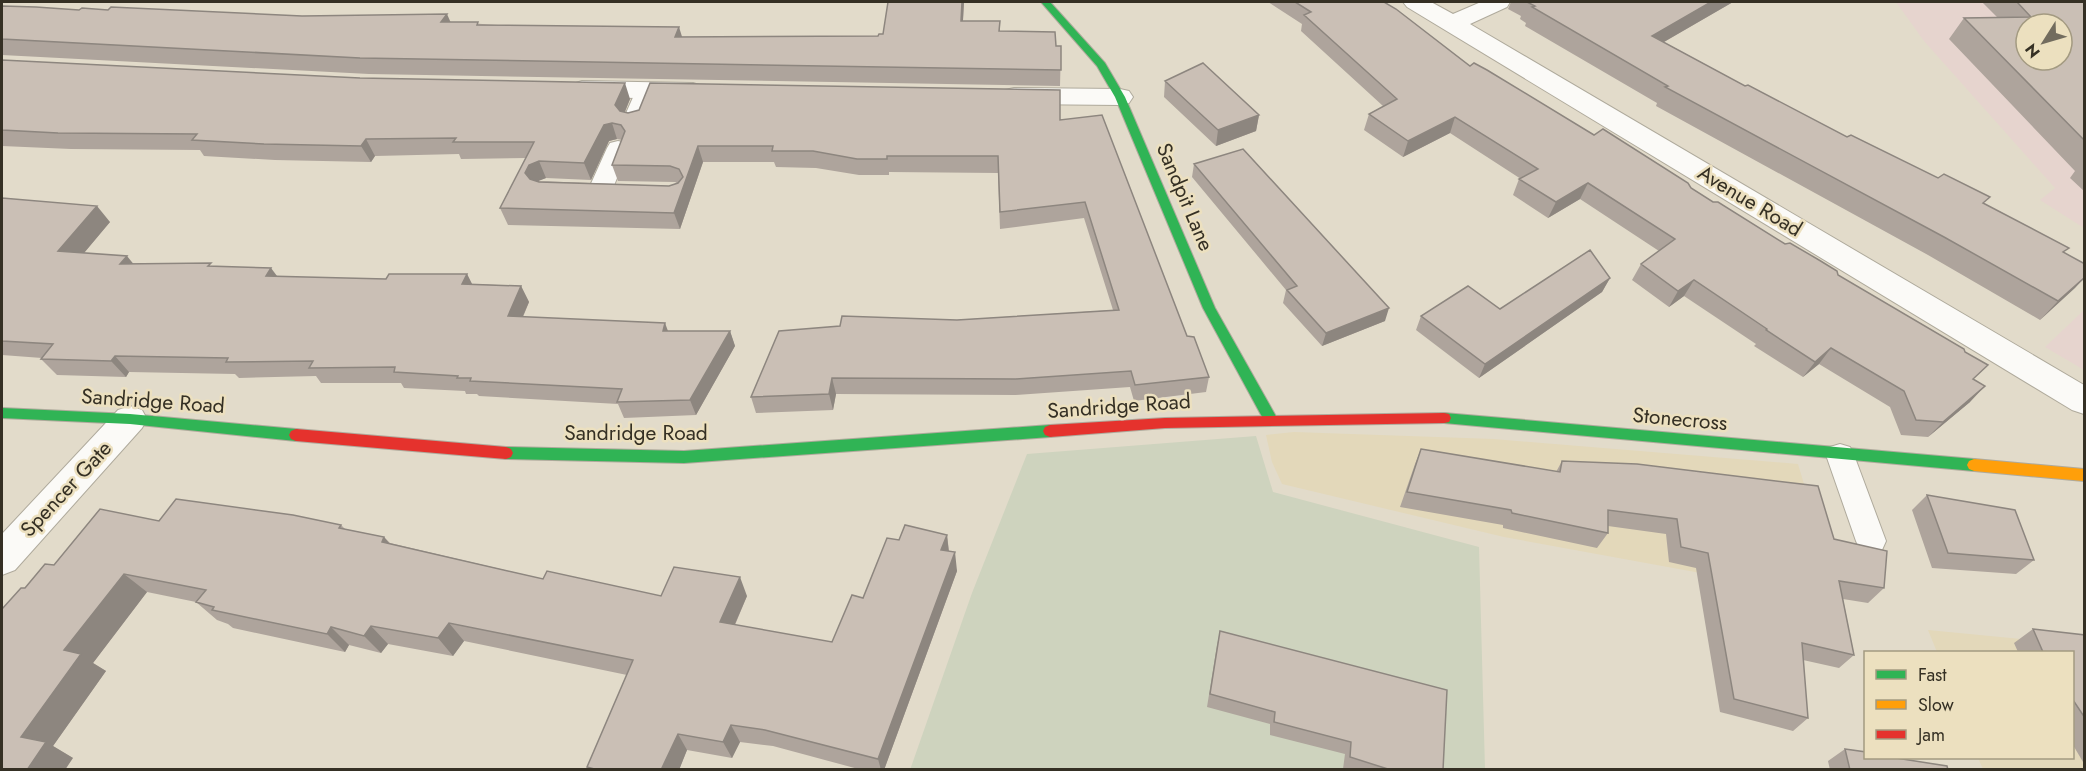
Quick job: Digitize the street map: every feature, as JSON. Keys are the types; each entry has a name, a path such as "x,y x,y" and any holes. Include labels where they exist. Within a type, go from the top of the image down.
{"main road":[{"name":"Sandpit Lane","path":"1045,2 1101,65 1120,97 1209,308 1270,420"},
{"name":"Sandridge Road","path":"2,413 130,418 478,452 684,457 1165,423 1270,420"},
{"name":"Stonecross","path":"1270,420 1443,418 2085,475"}],"street":[{"name":"Avenue Road","path":"1415,2 2085,401"},
{"path":"1453,23 1499,2"},
{"path":"553,88 717,91"},
{"path":"990,95 1120,97"},
{"name":"Spencer Gate","path":"2,559 130,418"}],"lane":[{"path":"634,120 645,90"},
{"path":"601,188 618,148"},
{"path":"1840,455 1871,541"}],"shaded area":[{"path":"1896,2 2084,2 2084,228 2040,200 2055,188 1924,41"},
{"path":"2084,310 2084,370 2045,347"},
{"path":"1294,432 1494,439 1798,464 1838,598 1504,537 1282,484 1272,462 1266,435"},
{"path":"1928,630 2084,645 2084,769 1983,769 1978,759 2074,759 2074,651 1937,651"}],"green space":[{"path":"1256,436 1273,492 1479,547 1485,769 910,770 972,593 1027,454"}],"building":[{"path":"888,2 962,2 961,21 1000,21 999,31 1055,32 1056,46 1061,46 1061,70 360,58 2,39 2,6 79,10 82,8 108,10 111,7 302,16 447,14 441,22 478,22 477,25 679,27 675,37 878,36 883,34"},
{"path":"1295,2 1384,2 1470,66 1474,63 1487,70 1594,135 1603,129 1688,183 1691,188 1713,202 1718,202 1785,244 1790,243 1837,271 1838,275 1964,349 1965,352 1988,365 1973,379 1985,386 1943,422 1916,420 1904,391 1831,348 1815,362 1694,280 1678,291 1641,264 1675,239 1588,183 1556,202 1519,179 1538,169 1455,117 1408,141 1369,114 1397,99 1304,15 1311,12"},
{"path":"1527,2 1711,2 1652,36 1847,137 1851,135 1938,178 1944,174 1990,197 1983,203 2069,248 2063,252 2085,264 2085,277 2058,301 1665,87 1668,86"},
{"path":"2017,2 2085,2 2085,141 2017,72 2074,72 2074,12 2026,12"},
{"path":"2014,17 2014,69 1964,18"},
{"path":"2,60 360,78 625,83 615,105 620,111 628,113 639,110 650,83 1060,90 1060,120 1102,115 1187,336 1194,337 1209,377 1135,385 1131,371 1016,379 832,378 829,394 751,397 779,331 840,326 842,316 957,320 1119,310 1085,202 1000,212 998,156 887,156 887,159 857,159 813,151 772,151 773,146 698,146 674,213 500,208 534,142 453,142 456,138 366,139 361,146 264,144 192,140 197,134 58,133 2,130","holes":["612,123 621,125 625,131 612,165 670,166 679,169 683,177 678,183 669,186 539,182 530,179 525,173 529,165 539,161 584,163 604,125"]},
{"path":"1203,63 1259,115 1218,130 1165,81"},
{"path":"1243,149 1389,308 1326,333 1287,290 1297,286 1194,164"},
{"path":"2,198 97,206 58,251 127,256 120,264 211,263 208,266 271,268 266,276 386,279 389,274 467,274 462,284 521,286 508,316 665,323 663,331 730,331 690,400 617,402 622,389 470,381 471,378 457,378 458,376 394,372 395,367 309,368 313,361 226,362 228,358 115,356 111,361 41,359 53,344 2,341"},
{"path":"1590,250 1610,278 1485,364 1421,316 1468,286 1500,309"},
{"path":"1421,449 1560,472 1562,461 1637,464 1818,486 1834,539 1887,551 1884,588 1839,581 1854,655 1802,643 1808,718 1734,699 1708,553 1681,547 1677,519 1608,510 1608,533 1512,513 1511,510 1407,492"},
{"path":"1927,495 2015,510 2034,560 1948,553"},
{"path":"176,499 293,515 341,525 339,528 384,537 382,542 543,579 547,571 661,596 674,567 740,577 720,622 832,642 852,595 863,598 887,538 899,540 905,525 947,535 941,550 955,552 878,759 765,730 731,725 723,742 678,734 661,770 598,770 587,767 633,660 449,623 438,638 371,626 364,636 331,627 327,634 212,610 214,607 196,602 206,590 124,574 64,650 81,654 21,737 46,742 27,770 2,770 2,609 21,588 25,588 45,564 54,565 100,509 159,521"},
{"path":"2033,629 2085,635 2085,718 2074,702 2074,651 2043,651"},
{"path":"1220,631 1447,690 1443,770 1391,770 1350,757 1351,742 1274,722 1275,712 1210,694"},
{"path":"1845,749 1864,752 1864,759 1902,759 1947,766 1948,770 1850,770"}],"traffic: fast":[{"path":"1045,2 1101,65 1120,97 1209,308 1271,420"},
{"path":"2,413 130,419 296,435"},
{"path":"1444,418 1974,465"},
{"path":"506,453 684,457 1050,431"}],"traffic: slow":[{"path":"1974,465 2084,475"}],"traffic: jam":[{"path":"1050,431 1165,423 1444,418"},
{"path":"296,435 506,453"}]}
